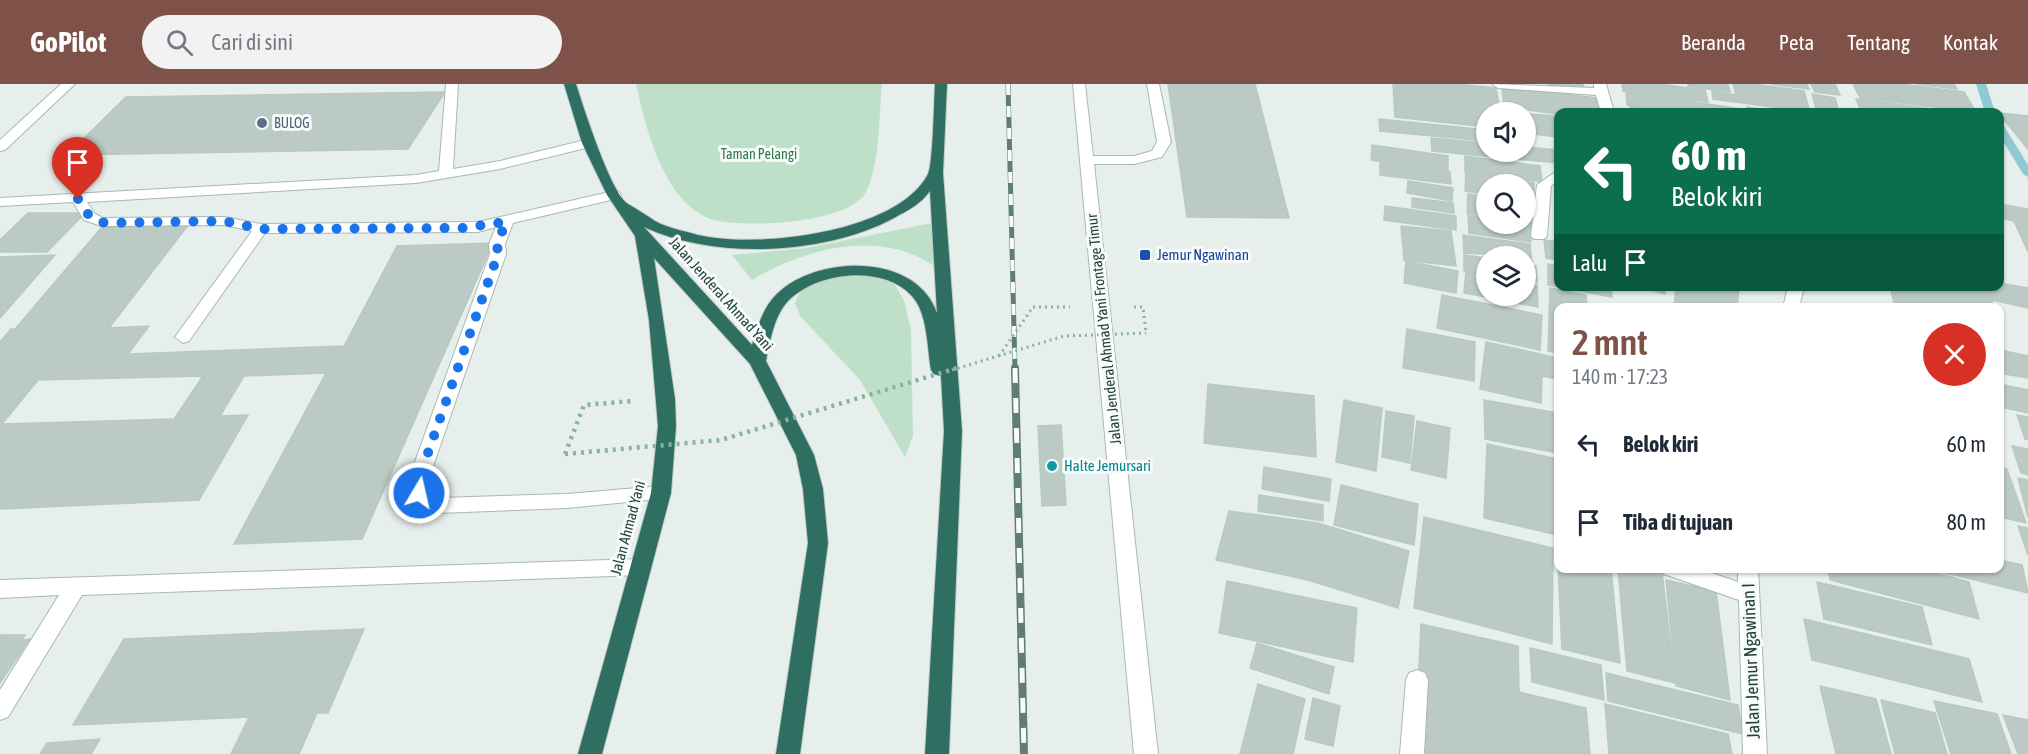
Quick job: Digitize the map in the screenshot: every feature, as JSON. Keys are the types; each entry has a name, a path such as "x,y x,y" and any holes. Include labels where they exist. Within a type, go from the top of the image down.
{"highway":[{"name":"Jalan Jenderal Ahmad Yani","path":"570,84 589,143 616,198 643,236 757,361 805,455 813,489 818,543 788,754"},
{"path":"937,754 953,431 936,173 941,84"},
{"path":"616,198 651,225 699,240 756,244 786,242 816,239 871,224 916,200 936,173"},
{"name":"Jalan Ahmad Yani","path":"590,754 639,567 661,493 666,399 657,320 643,236"},
{"path":"757,361 765,326 772,312 783,296 802,284 833,272 867,271 904,280 919,293 928,313 953,431"}],"street":[{"path":"0,147 69,84"},
{"path":"446,174 452,84"},
{"name":"Jalan Jenderal Ahmad Yani Frontage Timur","path":"1079,84 1146,754"},
{"path":"1087,160 1134,160 1157,154 1164,141 1153,84"},
{"path":"1498,84 1601,88 1606,108"},
{"path":"0,202 395,181 500,165 589,143"},
{"path":"1539,236 1544,185 1554,177"},
{"path":"78,199 89,217 101,222 224,221 261,229 463,228 506,222 616,198"},
{"path":"506,222 497,244 498,254 417,484 419,493 425,500 439,506 567,501 661,493"},
{"path":"183,337 261,229"},
{"path":"0,589 639,567"},
{"path":"1686,573 1747,594"},
{"name":"Jalan Jemur Ngawinan I","path":"1748,573 1755,754"},
{"path":"0,710 76,586"},
{"path":"1412,754 1417,680"}],"path":[{"path":"998,356 1033,307"},
{"path":"666,399 584,405 565,454 721,440 1064,336 1146,333"}],"green space":[{"name":"Taman Pelangi","path":"636,84 882,84 876,154 871,181 866,192 856,203 840,211 819,217 749,224 707,218 687,204 660,164 643,115"},
{"path":"937,222 938,269 916,256 893,248 845,247 820,251 796,259 752,280 732,255 807,248"},
{"path":"870,271 891,279 904,300 911,330 913,436 905,457 860,380 801,317 795,304 800,294 815,281 836,275"}],"building":[{"path":"1168,84 1255,84 1289,218 1187,217"},
{"path":"1393,84 1457,84 1496,88 1498,102 1476,102 1476,126 1395,117"},
{"path":"1548,84 1583,84 1585,91 1549,87"},
{"path":"1622,84 1658,84 1705,90 1708,102 1623,91"},
{"path":"1688,84 1728,84 1730,92 1688,86"},
{"path":"1733,84 1754,84 1804,91 1809,108 1780,108 1713,99 1712,91 1736,95"},
{"path":"1771,84 1807,84 1809,89"},
{"path":"1811,84 1835,84 1840,95 1815,92"},
{"path":"1853,84 1900,84 1964,92 1974,108 1943,108 1860,98"},
{"path":"1916,84 1954,84 1957,89"},
{"path":"1502,87 1597,98 1600,108 1554,108 1554,113 1536,111 1536,102 1504,102"},
{"name":"BULOG","path":"445,92 408,149 67,155 126,97"},
{"path":"1626,92 1734,108 1649,108 1627,105"},
{"path":"1812,94 1835,98 1838,108 1816,108"},
{"path":"1856,99 1925,108 1860,108"},
{"path":"2004,113 2028,116 2028,149 2004,120"},
{"path":"1536,115 1554,116 1554,137 1536,134"},
{"path":"1379,119 1476,129 1476,140 1380,131"},
{"path":"1431,138 1476,142 1476,155 1432,151"},
{"path":"1372,145 1448,156 1448,171 1371,160"},
{"path":"1536,148 1554,150 1554,163 1536,161"},
{"path":"1465,156 1476,157 1476,162 1510,162 1540,166 1542,182 1536,181 1536,174 1465,172"},
{"path":"1380,163 1450,172 1451,184 1380,175"},
{"path":"1466,172 1478,174 1476,174 1476,193 1465,191"},
{"path":"1408,181 1453,188 1452,201 1407,193"},
{"path":"1468,194 1476,195 1476,214 1467,213"},
{"path":"1412,198 1453,203 1454,213 1412,207"},
{"path":"2004,205 2028,209 2028,252 2014,221 2004,219"},
{"path":"1385,206 1456,216 1456,230 1384,220"},
{"path":"28,213 85,213 47,252 0,252 0,240"},
{"path":"1468,215 1476,216 1476,234 1531,234 1531,242 1469,233"},
{"path":"189,224 109,328 149,326 128,354 344,346 397,246 493,243 362,539 234,544 326,373 244,376 220,416 248,415 199,500 0,509 0,342 11,329 15,329 102,227","holes":["203,376 174,419 2,424 38,380"]},
{"path":"1401,226 1451,231 1456,266 1404,260"},
{"path":"1463,235 1530,244 1530,246 1476,246 1476,254 1464,253"},
{"path":"1544,240 1554,241 1554,259 1546,258"},
{"path":"55,255 0,318 0,257"},
{"path":"1464,255 1476,257 1476,273 1464,271"},
{"path":"1406,261 1458,271 1456,293 1404,283"},
{"path":"1548,264 1554,265 1554,286 1548,285"},
{"path":"1466,272 1476,274 1476,295 1464,293"},
{"path":"2004,284 2028,288 2028,308 1992,300 1993,303 1894,303 1891,291 2004,291"},
{"path":"1536,285 1537,285 1538,307 1533,306 1536,306"},
{"path":"1550,288 1554,291 1586,295 1587,303 1554,303 1554,352 1548,351"},
{"path":"1580,291 1611,291 1612,297"},
{"path":"1676,291 1739,291 1737,303 1674,303"},
{"path":"1442,295 1476,302 1476,306 1497,306 1542,315 1540,350 1437,328"},
{"path":"1407,329 1475,342 1474,381 1403,368"},
{"path":"1486,342 1554,357 1554,378 1542,376 1541,403 1480,389"},
{"path":"2004,351 2028,356 2028,378 2005,374"},
{"path":"1208,384 1314,396 1316,457 1204,443"},
{"path":"2004,385 2028,390 2028,413 2004,408"},
{"path":"1344,400 1382,408 1376,471 1336,462"},
{"path":"1484,400 1554,412 1554,452 1485,439"},
{"path":"1386,411 1414,416 1410,463 1382,457"},
{"path":"2017,415 2028,417 2028,439 2025,439"},
{"path":"1417,421 1450,428 1446,478 1411,470"},
{"name":"Halte Jemursari","path":"1061,425 1066,505 1042,506 1038,426"},
{"path":"1487,444 1554,458 1554,534 1484,518"},
{"path":"2012,446 2028,449 2028,475 2021,473"},
{"path":"1264,467 1331,479 1329,501 1262,489"},
{"path":"2004,468 2007,469 2026,523 2004,518"},
{"path":"2018,478 2028,480 2028,517"},
{"path":"1341,485 1418,504 1414,545 1334,525"},
{"path":"1259,495 1323,505 1323,521 1258,511"},
{"path":"1229,511 1318,523 1409,551 1398,608 1308,580 1216,560"},
{"path":"1424,517 1553,548 1552,644 1414,608"},
{"path":"2018,526 2028,528 2028,555"},
{"path":"2004,561 2022,565 2028,593 1946,573 2004,573"},
{"path":"1558,573 1611,573 1620,663 1562,649"},
{"path":"1618,573 1662,573 1675,683 1627,671"},
{"path":"1829,573 1937,573 1969,582 1979,619 1830,580"},
{"path":"1666,580 1716,591 1730,700 1676,686"},
{"path":"1227,581 1357,608 1353,662 1219,633"},
{"path":"1817,582 1922,607 1932,645 1824,619"},
{"path":"1804,619 1969,659 1982,702 1812,660"},
{"path":"1421,624 1518,646 1519,692 1586,708 1590,754 1415,754"},
{"path":"364,629 328,713 317,713 299,754 231,754 249,717 73,725 124,639"},
{"path":"0,635 25,635 22,640 30,639 0,683"},
{"path":"1257,643 1334,667 1329,694 1250,668"},
{"path":"1530,648 1601,665 1604,700 1532,682"},
{"path":"1606,673 1738,705 1743,734 1608,701"},
{"path":"1258,684 1305,699 1293,754 1240,754"},
{"path":"1820,686 1876,699 1891,754 1836,754"},
{"path":"1313,698 1340,706 1333,746 1305,739"},
{"path":"1881,700 1935,713 1947,754 1895,754"},
{"path":"1934,701 1997,714 2011,754 1951,754"},
{"path":"1605,704 1728,734 1732,754 1609,754"},
{"path":"2003,715 2028,720 2028,754 2018,754"},
{"path":"100,739 91,754 40,754 47,743"}],"waterway":[{"path":"1981,84 1989,108"},
{"path":"2004,135 2028,174"}],"railway":[{"path":"1008,84 1015,370"},
{"path":"1015,368 1024,754"}],"place":[{"name":"BULOG","path":"262,123"},
{"name":"Jemur Ngawinan","path":"1145,255"},
{"name":"Halte Jemursari","path":"1052,466"}],"route":[{"path":"78,199 89,217 97,222 109,223 224,221 261,229 463,228 506,222 497,244 498,254 417,484 419,493"}]}
